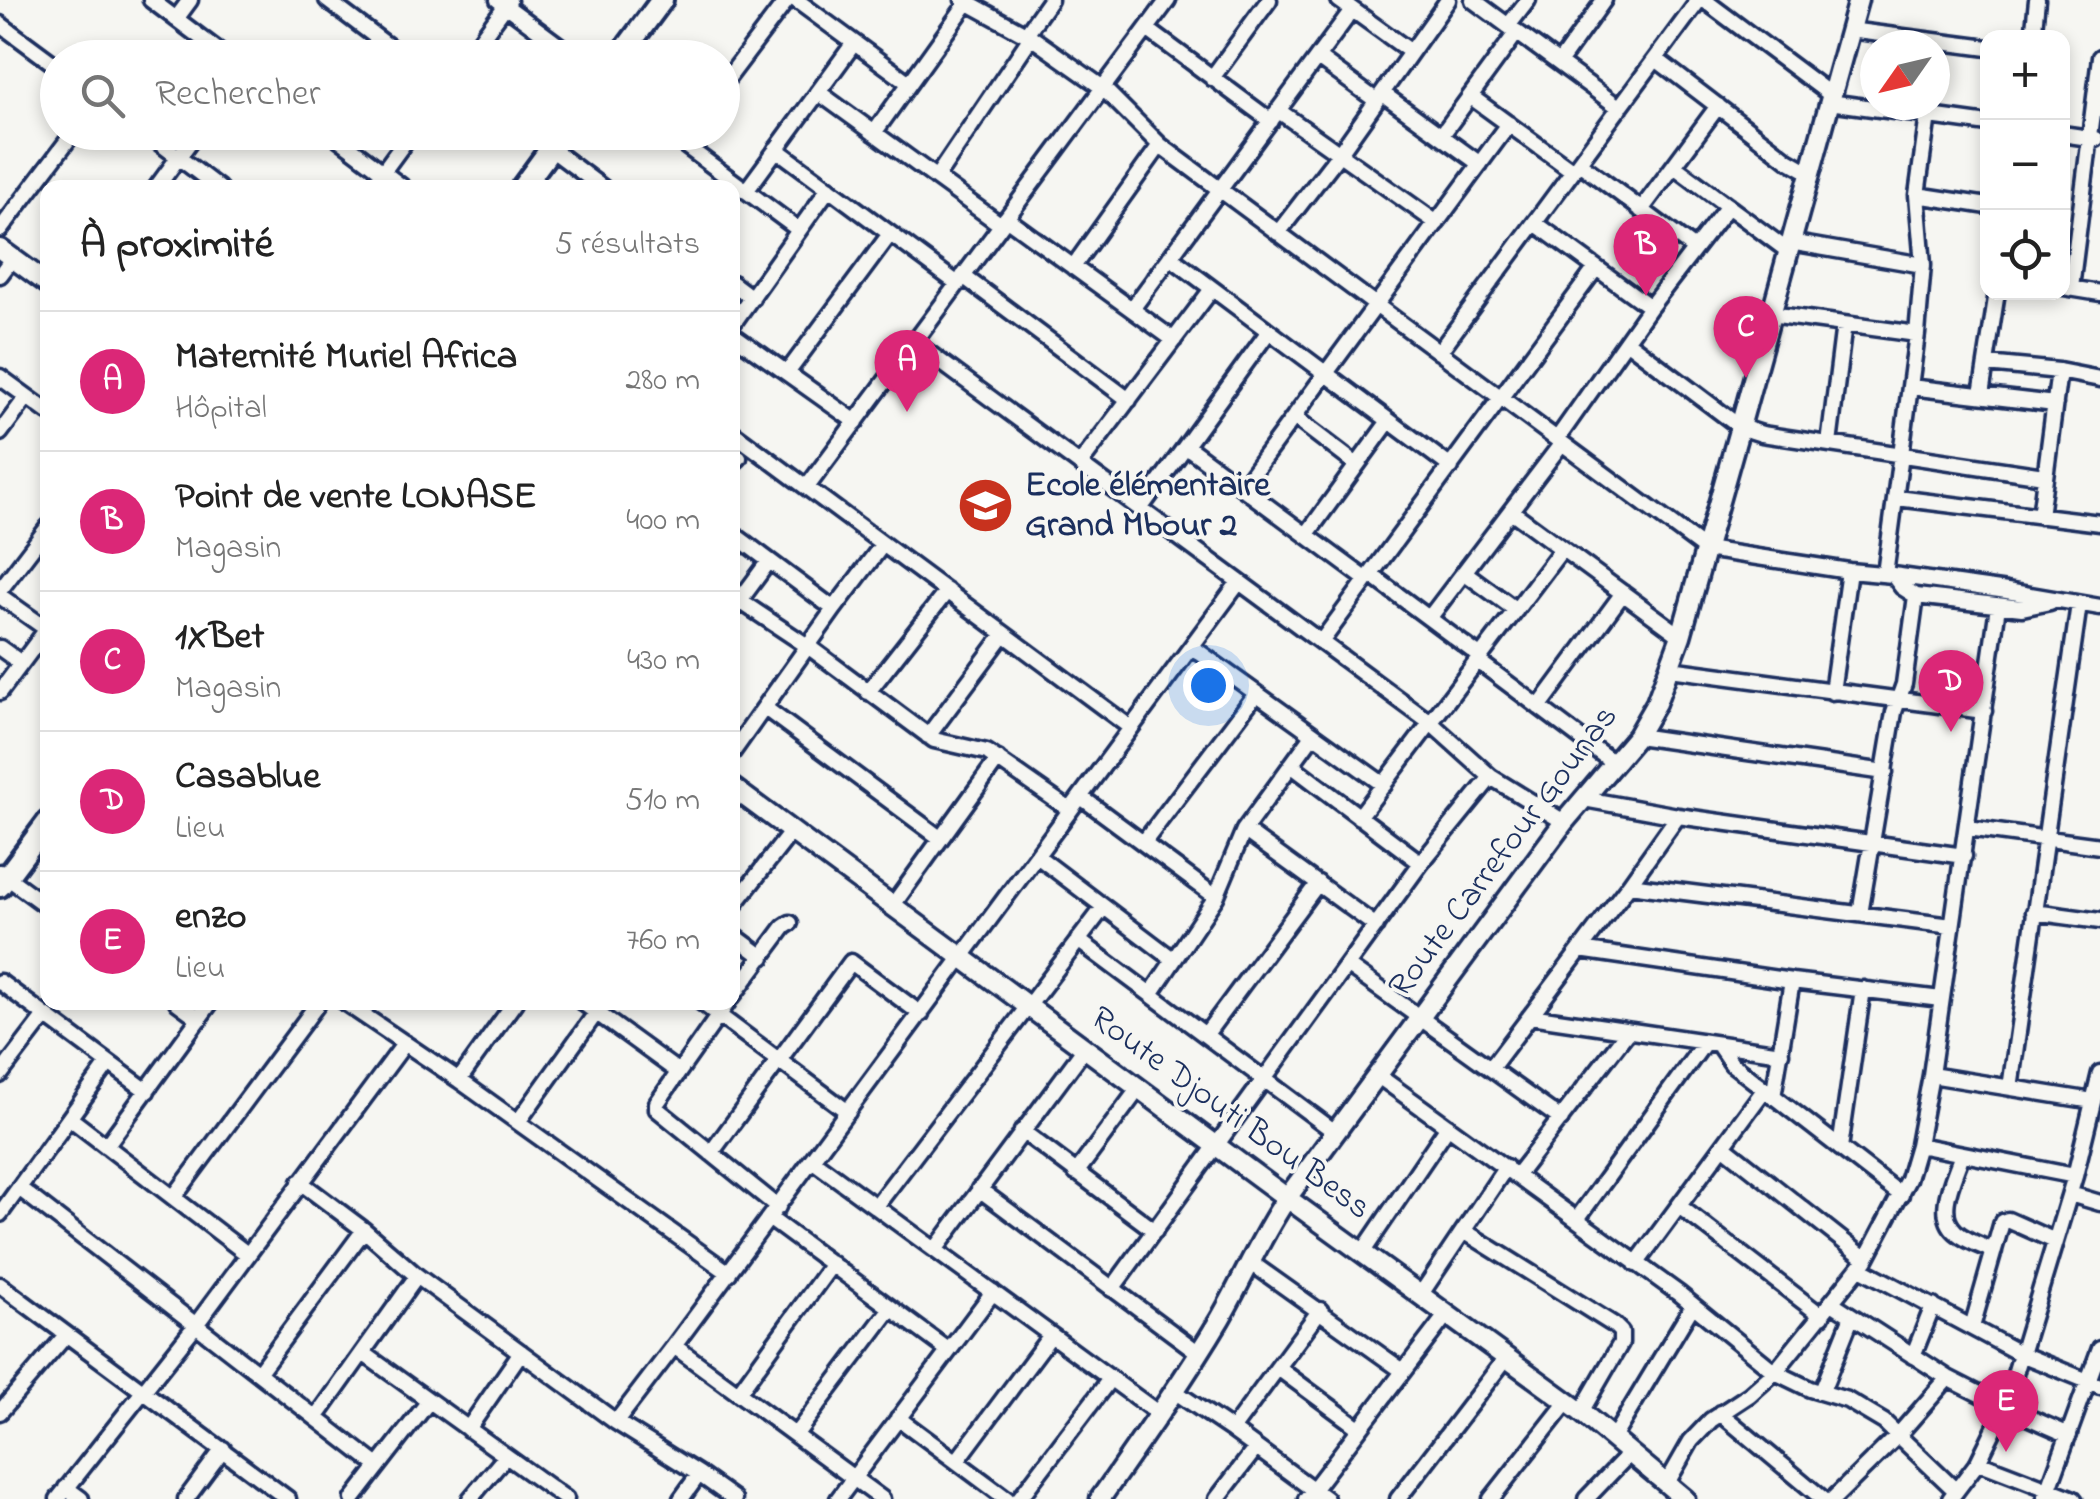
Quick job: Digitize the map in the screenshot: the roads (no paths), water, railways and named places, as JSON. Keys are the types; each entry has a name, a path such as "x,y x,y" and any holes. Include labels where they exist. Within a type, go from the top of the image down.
{"highway":[{"path":"632,40 662,0"},
{"path":"528,180 550,150"},
{"path":"2,878 40,832"}],"main road":[{"name":"Route Carrefour Gounas","path":"1100,1499 1199,1353 1286,1198 1564,822 1637,736 1656,703 1681,636 1858,0"},
{"path":"6,254 40,278"},
{"name":"Route Djouti Bou Bess","path":"740,793 1574,1407 1685,1499"}],"street":[{"path":"150,0 204,40"},
{"path":"176,19 190,0"},
{"path":"327,0 380,40"},
{"path":"740,62 787,0"},
{"path":"796,0 909,84"},
{"path":"936,178 1050,0"},
{"path":"807,487 1168,0"},
{"path":"1212,78 1269,0"},
{"path":"1338,0 1411,52"},
{"path":"1278,233 1448,0"},
{"path":"1472,0 1620,108"},
{"path":"1441,136 1528,0"},
{"path":"1559,63 1604,0"},
{"path":"1439,352 1702,0 1830,99 1860,104"},
{"path":"1724,16 1736,0"},
{"path":"2034,30 2038,0"},
{"path":"874,132 965,1 1029,35 1103,88 1160,145 1705,549 2100,607"},
{"path":"480,40 505,2 553,40"},
{"path":"1132,309 1352,10"},
{"path":"0,24 40,54"},
{"path":"1147,29 1212,78 1339,154 1437,224"},
{"path":"1849,30 1980,47"},
{"path":"746,191 854,42"},
{"path":"2070,267 2095,139 2100,57"},
{"path":"1318,58 1480,164"},
{"path":"1656,59 1788,160 1810,172"},
{"path":"818,92 936,178 1073,267 1174,340"},
{"path":"1470,96 1642,210 1694,250"},
{"path":"1642,210 1718,106"},
{"path":"1950,118 1980,123"},
{"path":"1927,120 1917,195 1923,265 1889,574 1916,596 2027,608 2056,600"},
{"path":"1243,486 1510,124"},
{"path":"2070,135 2095,139"},
{"path":"1073,267 1160,145"},
{"path":"776,149 890,234 1129,400"},
{"path":"0,230 60,150"},
{"path":"168,150 208,180"},
{"path":"162,180 184,150"},
{"path":"354,150 394,180"},
{"path":"377,180 399,150"},
{"path":"566,150 596,180"},
{"path":"699,150 733,180"},
{"path":"1674,166 1789,246 1923,265"},
{"path":"740,186 800,230"},
{"path":"740,314 829,188"},
{"path":"1917,195 1980,205"},
{"path":"1430,618 1511,511 1650,308 1728,206"},
{"path":"2070,215 2080,216"},
{"path":"1535,224 1650,308"},
{"path":"787,372 890,234"},
{"path":"0,275 6,254"},
{"path":"1170,258 1451,467"},
{"path":"1321,642 1596,268"},
{"path":"740,289 752,298"},
{"path":"1080,464 1212,289"},
{"path":"2070,289 2100,293"},
{"path":"1982,396 1996,300"},
{"path":"1770,314 1917,334"},
{"path":"1829,444 1844,324"},
{"path":"1140,509 1269,332"},
{"path":"740,340 856,422"},
{"path":"914,342 1432,724 1491,777 1564,822"},
{"path":"1626,342 1740,427 1762,434 2044,476"},
{"path":"1987,364 2100,379"},
{"path":"2040,516 2059,372"},
{"path":"0,378 40,406"},
{"path":"1910,387 2055,404"},
{"path":"0,433 27,397"},
{"path":"1294,417 1357,465"},
{"path":"1306,534 1388,421"},
{"path":"740,438 1131,728"},
{"path":"1186,446 1430,618 1615,764"},
{"path":"1897,498 2100,524"},
{"path":"1511,511 1681,636"},
{"path":"40,538 0,593 40,624"},
{"path":"740,539 834,609"},
{"path":"740,742 884,544"},
{"path":"1359,818 1562,548"},
{"path":"740,601 769,561"},
{"path":"1832,692 1849,571"},
{"path":"1464,572 1516,610"},
{"path":"616,1422 1239,582"},
{"path":"1961,601 1962,584"},
{"path":"868,692 947,592"},
{"path":"1538,707 1623,593"},
{"path":"1860,914 1897,701 1904,684 1916,596"},
{"path":"2010,1088 2079,604"},
{"path":"1668,1483 1691,1441 1711,1420 1775,1372 1822,1316 1863,1264 1900,1195 1918,1145 1931,1075 1998,606"},
{"path":"740,608 808,647 928,736 948,745 987,752 1070,810"},
{"path":"928,736 1004,634"},
{"path":"0,692 40,639"},
{"path":"1192,647 1384,785"},
{"path":"0,648 20,663"},
{"path":"1670,669 1984,711"},
{"path":"1144,842 1256,694"},
{"path":"766,708 940,838"},
{"path":"1152,994 1216,897 1244,830 1313,735"},
{"path":"1637,736 1885,772"},
{"path":"892,905 998,758"},
{"path":"1291,766 1422,863"},
{"path":"1112,1289 1422,863 1491,777"},
{"path":"1081,797 1216,897"},
{"path":"1584,800 1964,856"},
{"path":"1491,1068 1678,816"},
{"path":"1968,828 2100,846"},
{"path":"1244,830 1376,926"},
{"path":"740,898 792,831"},
{"path":"1036,856 1174,960"},
{"path":"2,878 40,902"},
{"path":"1206,1034 1318,884"},
{"path":"1629,885 1952,926"},
{"path":"876,1206 1103,908"},
{"path":"2034,912 2100,920"},
{"path":"740,987 790,923"},
{"path":"740,940 763,957"},
{"path":"1078,940 1334,1132"},
{"path":"1580,950 1941,1000"},
{"path":"711,1153 850,962 920,1014"},
{"path":"1348,966 1561,1120"},
{"path":"0,982 147,1092"},
{"path":"1636,1264 1723,1146 1768,1094 1781,1052 1792,982"},
{"path":"1840,1148 1863,989"},
{"path":"188,1010 200,1019"},
{"path":"106,1146 206,1010"},
{"path":"174,1197 312,1010"},
{"path":"356,1010 728,1273"},
{"path":"459,1080 507,1010"},
{"path":"592,1010 678,1071"},
{"path":"711,1010 848,1112"},
{"path":"722,1010 657,1102 657,1109 832,1264 948,1350"},
{"path":"518,1122 596,1013"},
{"path":"0,1075 46,1016"},
{"path":"1530,1016 1781,1052"},
{"path":"1420,1294 1464,1230 1512,1171 1561,1120 1628,1031"},
{"path":"81,1499 62,1494 194,1326 405,1043"},
{"path":"1711,1043 1768,1094 1900,1195"},
{"path":"1577,1219 1711,1043"},
{"path":"935,1250 1085,1048"},
{"path":"0,1214 109,1063"},
{"path":"1377,1075 1693,1305 1775,1372 1866,1410 1898,1434 1953,1495 1978,1462 2005,1407 2070,1194 2100,1074"},
{"path":"1931,1075 2010,1088 2096,1095"},
{"path":"1076,1173 1139,1088"},
{"path":"70,1119 247,1254"},
{"path":"1362,1252 1448,1126"},
{"path":"1022,1132 1155,1232"},
{"path":"2084,1140 2100,1145"},
{"path":"1918,1145 2075,1176"},
{"path":"1723,1146 1863,1264 2021,1354 2094,1384"},
{"path":"1962,1154 1946,1204 1947,1221 1956,1232 1994,1252"},
{"path":"812,1160 1160,1414"},
{"path":"300,1182 418,1276 616,1422 734,1499"},
{"path":"19,1188 378,1466"},
{"path":"979,1189 1199,1353"},
{"path":"2070,1194 2100,1203"},
{"path":"1679,1206 1822,1316"},
{"path":"1972,1327 2004,1219 2055,1242"},
{"path":"258,1373 364,1230"},
{"path":"1464,1230 1621,1332 1621,1342 1574,1407 1491,1499"},
{"path":"1250,1262 1403,1371"},
{"path":"739,1392 832,1264"},
{"path":"316,1418 418,1276"},
{"path":"0,1285 288,1499"},
{"path":"838,1499 993,1292"},
{"path":"1832,1303 1948,1378 2069,1435"},
{"path":"1613,1438 1693,1305"},
{"path":"1913,1356 1933,1306"},
{"path":"796,1434 890,1308"},
{"path":"1232,1430 1320,1310"},
{"path":"1309,1494 1447,1314"},
{"path":"1822,1392 1852,1316"},
{"path":"0,1412 66,1335"},
{"path":"957,1461 1051,1335"},
{"path":"674,1346 882,1499"},
{"path":"2047,1494 2094,1384 2100,1348"},
{"path":"363,1352 565,1499"},
{"path":"468,1428 521,1352"},
{"path":"1398,1499 1506,1358"},
{"path":"1278,1368 1359,1428"},
{"path":"1019,1499 1110,1378"},
{"path":"1833,1499 1948,1378"},
{"path":"1174,1391 1256,1448 1309,1494 1326,1499"},
{"path":"353,1499 430,1400"},
{"path":"1720,1413 1823,1499"},
{"path":"898,1418 1007,1499"},
{"path":"1217,1499 1256,1448"},
{"path":"186,1499 222,1450"},
{"path":"1586,1499 1630,1453"},
{"path":"470,1499 506,1456"},
{"path":"1978,1462 2047,1494 2074,1499"},
{"path":"680,1499 699,1474"}],"place":[{"name":"Point de vente LONASE","path":"1646,296"},
{"name":"1XBet","path":"1746,378"},
{"name":"Maternité Muriel Africa","path":"907,412"},
{"name":"Ecole élémentaire Grand Mbour 2","path":"986,506"},
{"name":"Casablue","path":"1951,732"},
{"name":"enzo","path":"2006,1452"}]}
